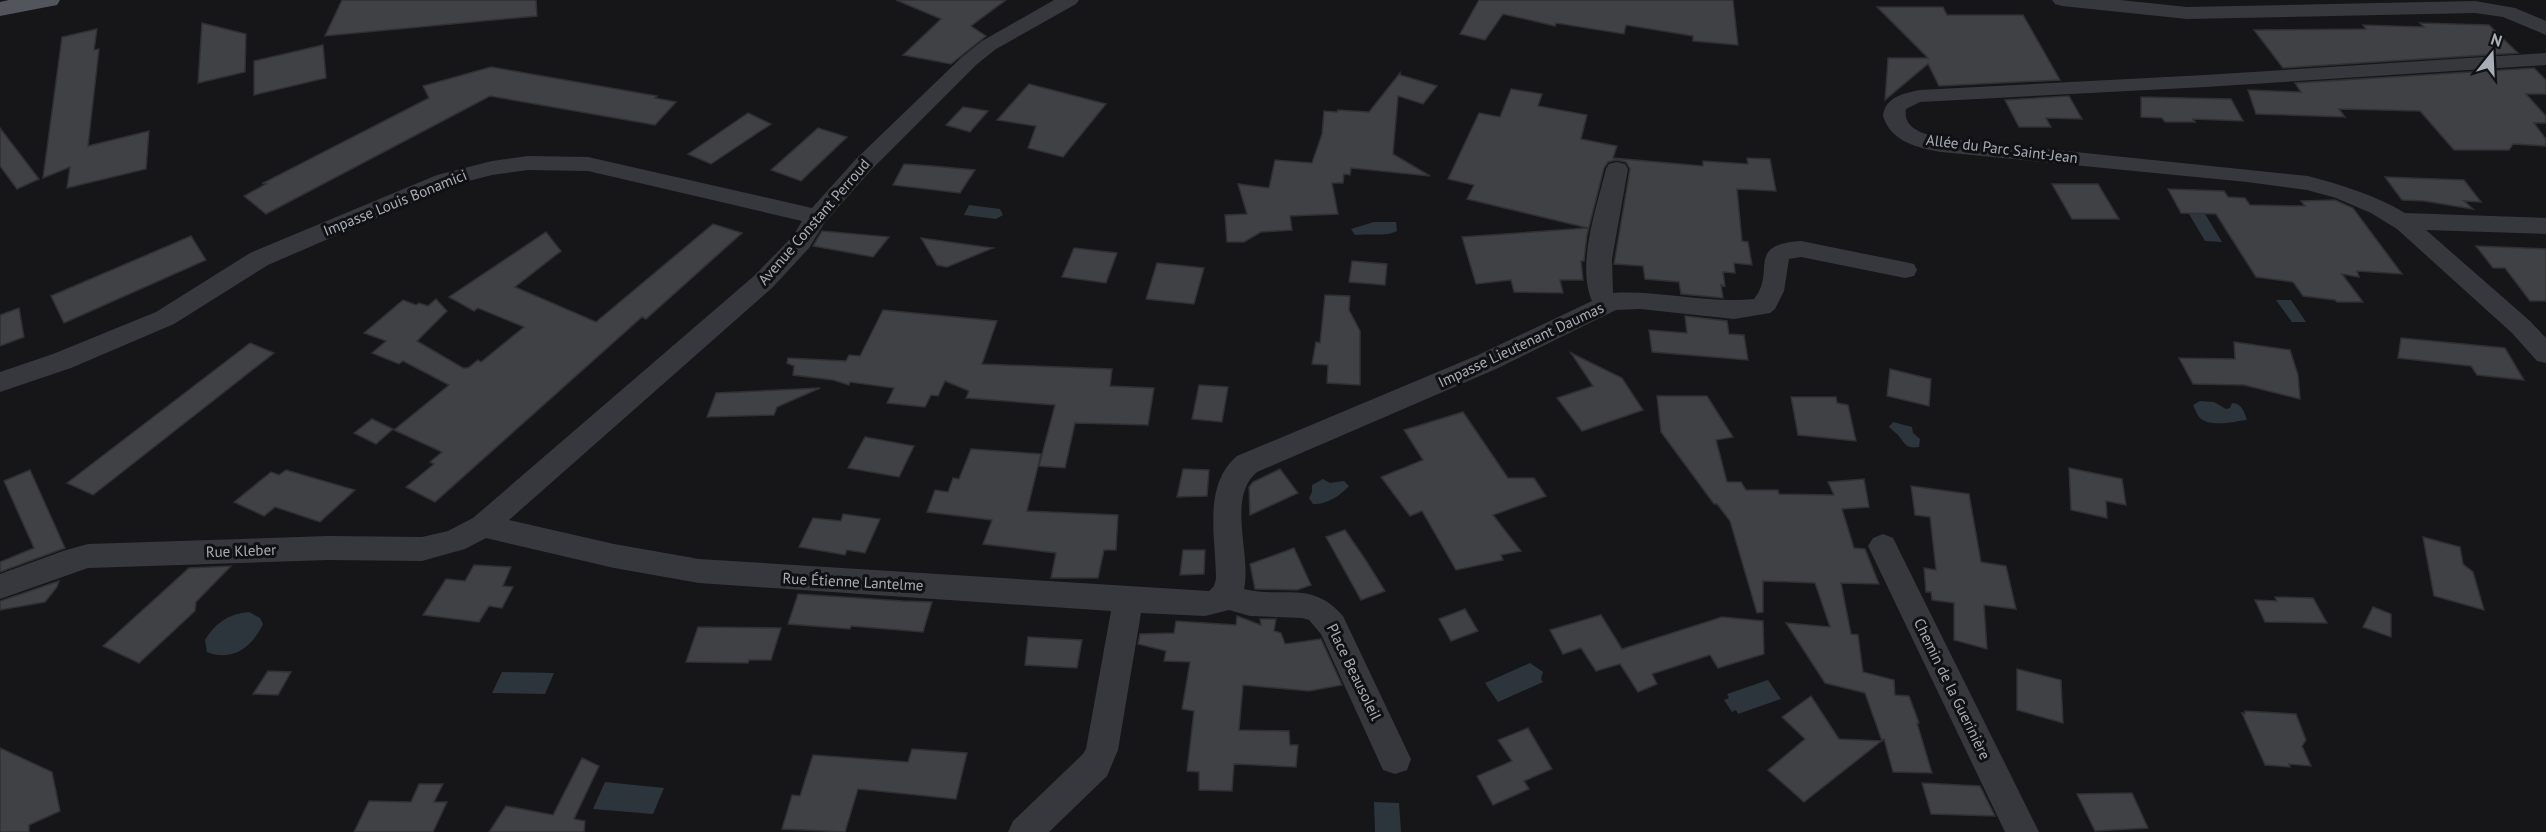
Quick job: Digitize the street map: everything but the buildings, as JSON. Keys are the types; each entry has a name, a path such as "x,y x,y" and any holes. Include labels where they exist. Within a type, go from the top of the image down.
{"main road":[{"path":"0,9 48,0"}],"street":[{"name":"Avenue Constant Perroud","path":"483,526 623,401 755,290 801,242 817,217 896,130 979,52 1069,0"},
{"path":"2062,0 2178,13 2475,7 2508,12 2529,19 2546,29"},
{"name":"Allée du Parc Saint-Jean","path":"2545,351 2522,327 2401,221 2379,208 2350,196 2308,183 2247,175 1934,144 1914,138 1902,129 1894,119 1894,111 1900,101 1920,96 2160,84 2546,59"},
{"name":"Impasse Louis Bonamici","path":"0,382 62,361 165,318 259,259 445,180 492,168 528,163 588,164 817,217"},
{"path":"1606,304 1602,299 1598,277 1617,169"},
{"path":"2401,221 2546,226"},
{"name":"Impasse Lieutenant Daumas","path":"1225,596 1230,585 1228,548 1231,487 1236,473 1242,467 1477,367 1606,304 1640,300 1734,310 1761,307 1766,303 1772,291 1778,255 1788,250 1801,249 1905,270"},
{"name":"Rue Kleber","path":"0,587 59,564 88,556 328,548 422,549 455,541 483,526"},
{"name":"Rue Étienne Lantelme","path":"483,526 614,556 690,570 763,577 1196,604 1215,602 1225,596"},
{"name":"Chemin de la Guerinière","path":"1883,546 2022,832"},
{"name":"Place Beausoleil","path":"1225,596 1260,605 1312,607 1326,617 1343,646 1395,759"},
{"path":"1025,832 1095,765 1102,750 1128,600"}],"shaded area":[{"path":"969,205 1000,209 1003,215 996,219 964,215"},
{"path":"2189,214 2205,214 2222,242 2205,241"},
{"path":"1374,222 1396,222 1397,231 1388,234 1355,235 1351,229"},
{"path":"2276,300 2291,300 2306,322 2292,322"},
{"path":"2200,401 2214,402 2226,409 2235,403 2242,409 2247,420 2217,423 2205,421 2199,417 2193,405"},
{"path":"1893,422 1912,427 1913,433 1920,439 1919,447 1906,445 1889,427"},
{"path":"1323,479 1330,483 1344,481 1349,486 1332,499 1313,504 1309,498 1312,485"},
{"path":"249,612 260,618 263,624 247,646 233,654 216,655 207,652 205,640 218,624 228,617"},
{"path":"1530,663 1543,672 1541,679 1543,682 1498,702 1485,683"},
{"path":"502,672 554,673 545,694 492,693"},
{"path":"1768,680 1781,699 1738,714 1736,710 1732,712 1724,700 1729,698 1727,694"},
{"path":"605,782 664,788 653,814 593,809"},
{"path":"1374,802 1399,803 1401,832 1375,832"}]}
